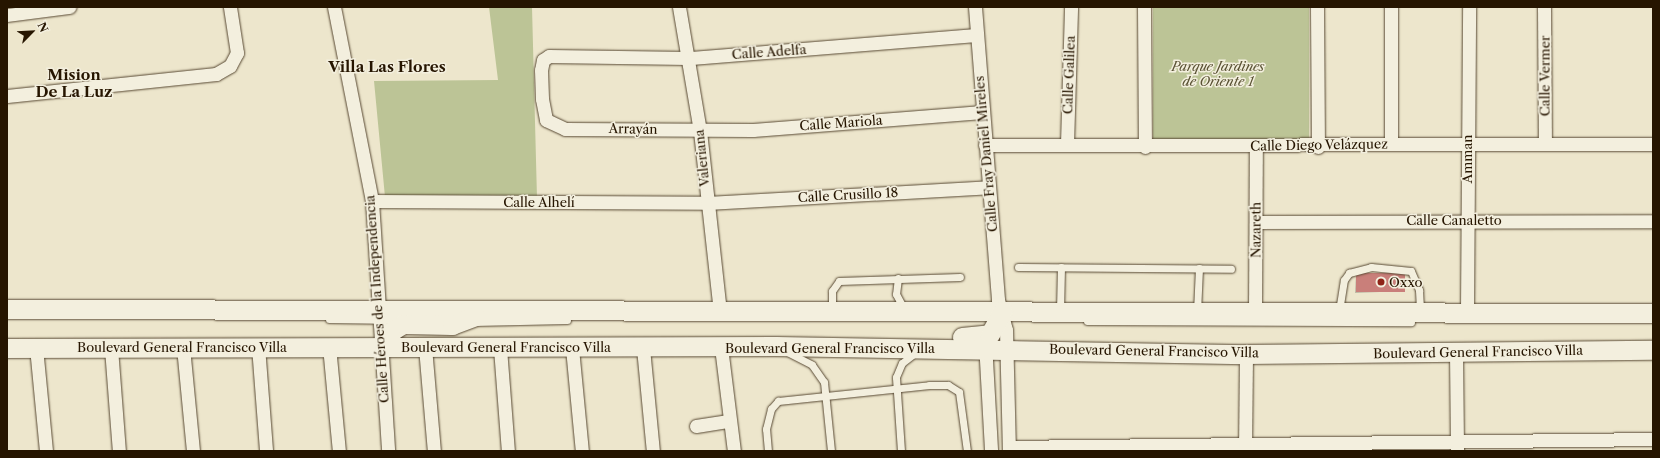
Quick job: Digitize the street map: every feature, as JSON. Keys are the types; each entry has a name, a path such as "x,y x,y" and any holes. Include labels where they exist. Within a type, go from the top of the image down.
{"main road":[{"path":"7,310 474,317 720,310 905,310 998,313 1338,313 1467,311 1649,318"},
{"path":"845,344 985,342 996,328 998,313"},
{"path":"382,342 404,324 474,317"},
{"name":"Boulevard General Francisco Villa","path":"7,348 329,346 382,342 425,348 643,348 845,344 921,349 985,342 1246,354 1653,350"}],"street":[{"path":"7,15 69,7"},
{"path":"7,96 216,74 230,66 237,52 230,7"},
{"name":"Calle Héroes de la Independencia","path":"334,7 372,201 388,451"},
{"name":"Valeriana","path":"680,7 700,131 720,310"},
{"name":"Calle Fray Daniel Mireles","path":"975,7 998,313 1005,344 1009,449"},
{"name":"Calle Galilea","path":"1067,144 1071,7"},
{"path":"1144,7 1145,146"},
{"path":"1317,7 1318,147"},
{"path":"1391,7 1391,144"},
{"name":"Amman","path":"1467,311 1468,7"},
{"name":"Calle Vermer","path":"1544,7 1545,144"},
{"name":"Calle Adelfa","path":"566,129 546,120 542,99 543,60 549,56 562,58 688,58 976,35"},
{"name":"Calle Mariola","path":"700,131 982,112"},
{"name":"Arrayán","path":"566,129 700,131"},
{"name":"Calle Diego Velázquez","path":"985,145 1067,144 1318,147 1391,144 1653,144"},
{"name":"Nazareth","path":"1255,313 1256,147"},
{"name":"Calle Crusillo 18","path":"707,203 989,187"},
{"name":"Calle Alhelí","path":"372,201 707,203"},
{"name":"Calle Canaletto","path":"1256,222 1467,220 1653,221"},
{"path":"985,342 991,451"},
{"path":"258,346 266,451"},
{"path":"329,346 339,451"},
{"path":"36,347 46,451"},
{"path":"183,347 193,451"},
{"path":"721,347 729,421 734,451"},
{"path":"111,348 119,451"},
{"path":"425,348 434,451"},
{"path":"500,348 508,451"},
{"path":"572,348 582,451"},
{"path":"643,348 653,451"},
{"path":"1456,352 1457,446"},
{"path":"1245,448 1246,354"},
{"path":"696,426 729,421"},
{"path":"1009,449 1604,445 1653,439"}],"lane":[{"path":"1018,267 1231,269"},
{"path":"1060,312 1061,267"},
{"path":"1338,313 1344,280 1354,269 1371,267 1411,271 1419,290 1420,312"},
{"path":"1196,313 1199,268"},
{"path":"832,310 832,291 839,281 960,277"},
{"path":"898,278 896,294 905,310"},
{"path":"474,317 720,317 998,313 1198,323 1649,318"},
{"path":"7,317 380,315"},
{"path":"7,340 382,342 721,338 845,344"},
{"path":"1005,344 1653,344"},
{"path":"776,346 812,365 824,382 827,395 831,451"},
{"path":"901,451 896,388 898,368 921,349"},
{"path":"768,451 766,429 774,404 794,397 929,385 954,387 962,397 967,451"}],"green space":[{"path":"489,7 532,7 537,198 385,197 374,81 498,80"},
{"name":"Parque Jardines de Oriente 1","path":"1153,7 1309,7 1309,143 1153,143"}],"building":[{"name":"Oxxo","path":"1356,273 1405,273 1405,292 1356,292"}],"place":[{"name":"Oxxo","path":"1381,282"}],"district":[{"name":"Villa Las Flores","path":"387,67"},
{"name":"Mision De La Luz","path":"74,82"}]}
